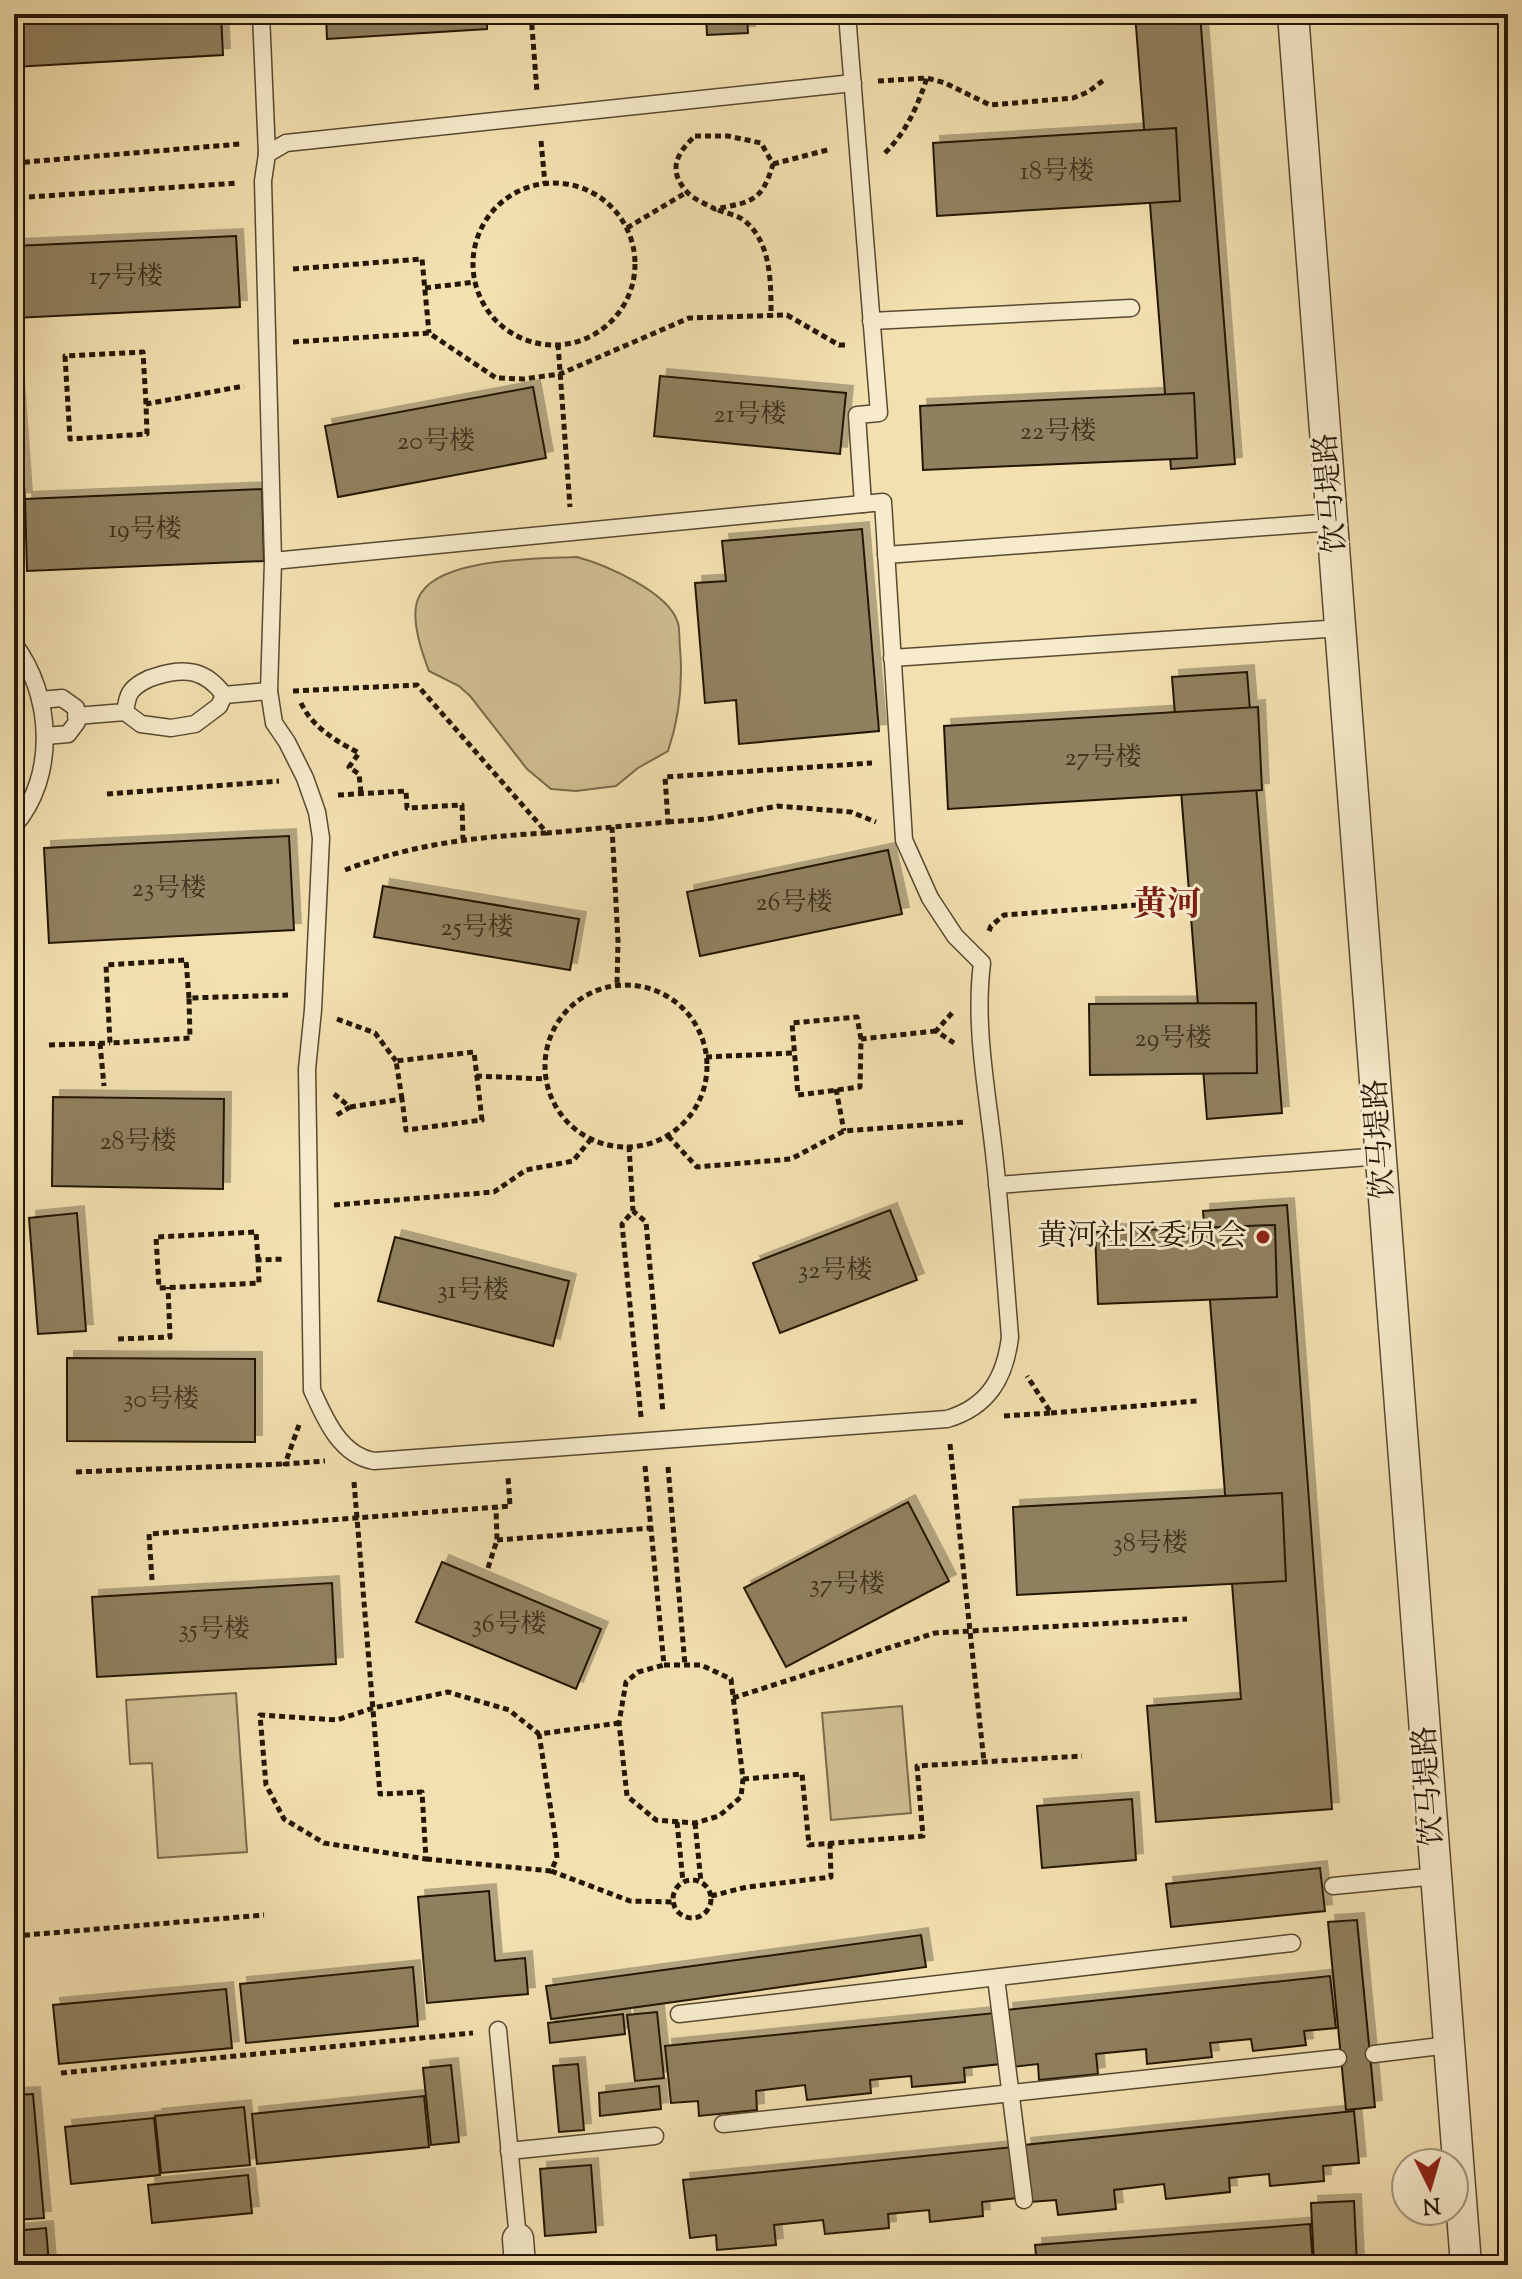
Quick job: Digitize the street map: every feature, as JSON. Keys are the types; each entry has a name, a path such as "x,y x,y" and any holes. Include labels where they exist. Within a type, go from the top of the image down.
{"street":[{"name":"饮马堤路","path":"1293,14 1466,2265"}],"lane":[{"path":"261,14 273,561 269,691 274,723 302,772 317,812 321,838 307,1069 312,1390 323,1416 339,1439 358,1458 374,1461 947,1419 968,1413 999,1381 1007,1360 1010,1337 997,1185 982,1062 982,963 946,924 930,898 904,840 883,502 273,561"},
{"path":"847,14 879,413 857,415 863,504"},
{"path":"266,148 286,143 853,83"},
{"path":"871,321 1131,308"},
{"path":"886,555 1334,522"},
{"path":"892,658 1342,628"},
{"path":"14,644 38,690 45,736 42,769 25,813 14,826"},
{"path":"125,712 130,692 147,679 175,670 196,671 214,681 224,695"},
{"path":"224,695 269,691"},
{"path":"76,716 125,712 141,724 171,728 195,724 219,706 224,695"},
{"path":"40,700 62,698 76,708 77,722 68,734 45,736"},
{"path":"997,1185 1382,1156"},
{"path":"1333,1886 1437,1876"},
{"path":"679,2014 1292,1943"},
{"path":"996,1978 1024,2200"},
{"path":"498,2030 519,2252"},
{"path":"1374,2054 1449,2045"},
{"path":"723,2124 1338,2058"},
{"path":"509,2151 655,2136"}],"path":[{"path":"860,173 877,162 900,138 913,117 927,78"},
{"path":"853,83 927,78 945,83 990,105 1073,98 1088,92 1105,79"},
{"path":"715,209 752,202 767,185 773,164 761,143 728,136 695,136 679,151 675,170 687,192 715,209 742,219 761,241 771,284 771,316"},
{"path":"773,164 857,142"},
{"path":"14,163 266,148"},
{"path":"14,193 14,198 263,181"},
{"path":"558,183 586,188 609,203 627,228 634,248 635,274 628,298 613,320 593,335 568,344 542,344 517,336 497,322 481,301 475,282 474,245 485,220 504,199 530,186 558,183"},
{"path":"627,228 687,192"},
{"path":"265,271 422,259 429,333"},
{"path":"424,288 475,282"},
{"path":"267,344 429,333 496,378 523,379 560,374 689,318 787,315 839,345 873,342"},
{"path":"558,344 572,532"},
{"path":"143,352 146,404 147,434 70,439 65,356 143,352"},
{"path":"146,404 268,381"},
{"path":"269,691 417,685 547,833"},
{"path":"294,690 306,715 333,739 359,753 349,767 359,774 361,793"},
{"path":"668,822 665,777 897,761"},
{"path":"107,794 285,780 302,772"},
{"path":"317,812 339,794 406,791 407,808 462,805 463,839"},
{"path":"319,880 375,858 463,839 707,819 778,806 851,812 879,824 904,840"},
{"path":"612,827 617,985"},
{"path":"982,963 991,926 1004,915 1150,904"},
{"path":"49,1045 110,1043 190,1038 186,960 106,965 110,1043"},
{"path":"617,985 645,987 670,998 690,1016 703,1040 706,1057 702,1094 688,1118 668,1136 642,1146 616,1147 591,1139 569,1124 553,1103 546,1079 545,1052 554,1028 570,1007 592,993 617,985"},
{"path":"189,998 313,1002 375,1033 396,1061 406,1130 482,1120 474,1052 396,1061"},
{"path":"857,1017 861,1039 860,1087 798,1095 794,1053 792,1023 857,1017"},
{"path":"861,1039 936,1031"},
{"path":"100,1043 104,1086"},
{"path":"706,1057 794,1053"},
{"path":"476,1076 546,1079"},
{"path":"836,1089 844,1131"},
{"path":"350,1107 402,1099"},
{"path":"668,1136 697,1167 791,1159 844,1131 990,1120"},
{"path":"309,1208 494,1192 526,1170 573,1161 591,1139"},
{"path":"629,1146 633,1211"},
{"path":"256,1232 258,1260 259,1283 159,1288 156,1237 256,1232"},
{"path":"258,1260 310,1257"},
{"path":"118,1339 170,1337 168,1287"},
{"path":"1051,1413 1197,1401"},
{"path":"947,1419 984,1762"},
{"path":"152,1580 149,1534 510,1506 506,1452"},
{"path":"358,1458 353,1480 380,1794 422,1792 426,1859"},
{"path":"76,1472 285,1464"},
{"path":"488,1568 497,1540 496,1508"},
{"path":"497,1540 651,1528"},
{"path":"733,1698 935,1633 1187,1619"},
{"path":"664,1665 701,1665 731,1679 733,1698 743,1779 741,1797 719,1816 695,1823 656,1820 627,1796 619,1723 626,1682 638,1672 664,1665"},
{"path":"551,1871 557,1858 539,1734 509,1710 448,1692 373,1708 337,1720 260,1715 266,1785 284,1819 324,1843 426,1859 551,1871 630,1901 673,1902"},
{"path":"539,1734 619,1723"},
{"path":"743,1779 802,1774 809,1845 923,1836 917,1766 1082,1756"},
{"path":"677,1822 683,1882"},
{"path":"695,1823 701,1882"},
{"path":"711,1896 747,1887 831,1877 830,1843"},
{"path":"688,1880 701,1882 711,1896 708,1909 692,1918 680,1913 673,1902 674,1891 688,1880"},
{"path":"14,1936 264,1915"},
{"path":"61,2073 498,2030"}],"shaded area":[{"path":"577,557 635,581 672,612 679,626 681,674 678,713 668,751 638,768 616,786 576,791 551,789 527,769 470,696 459,686 429,671 415,616 418,599 428,585 444,575 489,563"},
{"path":"236,1693 247,1852 158,1858 152,1763 130,1764 126,1700"},
{"path":"902,1706 911,1813 831,1820 822,1713"}],"building":[{"path":"14,14 221,14 223,55 14,67"},
{"path":"326,14 487,14 487,29 327,39"},
{"path":"706,14 747,14 748,33 707,35"},
{"path":"1135,14 1200,14 1235,464 1171,469"},
{"path":"1176,128 1180,201 937,216 933,143"},
{"path":"236,236 240,307 14,318 14,246"},
{"path":"14,373 25,499 14,500"},
{"path":"660,376 846,393 840,454 654,436"},
{"path":"533,387 546,458 338,497 325,426"},
{"path":"1194,393 1197,458 923,470 920,406"},
{"path":"262,489 264,561 27,571 25,499"},
{"path":"862,529 879,731 739,744 736,700 705,703 695,583 726,581 722,541"},
{"path":"1247,672 1282,1113 1207,1119 1172,677"},
{"path":"1258,707 1262,790 948,809 944,726"},
{"path":"289,836 294,930 49,943 44,848"},
{"path":"888,850 902,914 700,956 687,892"},
{"path":"383,886 579,919 570,970 374,937"},
{"path":"1256,1003 1257,1073 1090,1075 1089,1004"},
{"path":"53,1097 224,1099 223,1189 52,1186"},
{"path":"1287,1205 1332,1809 1156,1822 1147,1706 1241,1699 1203,1211"},
{"path":"890,1210 917,1280 780,1333 753,1263"},
{"path":"77,1213 86,1331 38,1334 29,1218"},
{"path":"1275,1225 1277,1297 1098,1304 1095,1232"},
{"path":"395,1237 569,1281 553,1346 378,1301"},
{"path":"67,1358 255,1359 255,1442 67,1441"},
{"path":"1282,1493 1286,1581 1017,1595 1013,1507"},
{"path":"908,1502 949,1581 786,1667 744,1588"},
{"path":"442,1562 601,1629 576,1689 416,1622"},
{"path":"332,1583 336,1664 97,1677 92,1597"},
{"path":"1132,1799 1136,1860 1042,1868 1037,1806"},
{"path":"1320,1868 1325,1911 1171,1927 1166,1884"},
{"path":"489,1891 495,1961 525,1958 528,1994 427,2003 418,1897"},
{"path":"1357,1920 1375,2107 1346,2110 1328,1922"},
{"path":"921,1935 926,1967 551,2019 546,1986"},
{"path":"413,1967 418,2026 246,2043 240,1984"},
{"path":"1330,1976 1336,2028 1304,2031 1306,2045 1253,2051 1251,2039 1210,2043 1212,2057 1147,2064 1146,2049 1096,2054 1098,2074 1039,2080 1038,2064 1012,2067 1006,2010"},
{"path":"226,1989 232,2048 59,2064 53,2005"},
{"path":"657,2012 664,2078 635,2081 627,2015"},
{"path":"995,2013 1001,2064 964,2068 965,2082 912,2087 911,2076 870,2080 871,2093 807,2100 805,2085 756,2091 757,2110 699,2116 698,2101 671,2103 665,2046"},
{"path":"623,2014 625,2034 550,2043 548,2023"},
{"path":"578,2064 584,2130 559,2132 553,2066"},
{"path":"451,2065 459,2142 431,2145 423,2068"},
{"path":"659,2086 661,2109 600,2116 599,2093"},
{"path":"33,2094 44,2218 14,2220 14,2095"},
{"path":"424,2096 429,2147 257,2164 252,2114"},
{"path":"244,2107 250,2165 161,2173 155,2116"},
{"path":"1354,2111 1359,2163 1323,2166 1324,2181 1270,2186 1269,2174 1229,2178 1230,2192 1166,2199 1164,2184 1114,2190 1116,2209 1058,2215 1056,2200 1030,2202 1024,2145"},
{"path":"154,2118 160,2175 71,2184 65,2127"},
{"path":"1013,2147 1019,2198 982,2202 983,2216 930,2222 929,2210 888,2214 889,2228 825,2234 823,2220 774,2225 776,2245 717,2250 716,2235 690,2238 683,2180"},
{"path":"591,2165 596,2232 545,2236 540,2169"},
{"path":"248,2175 252,2213 152,2223 148,2185"},
{"path":"1354,2201 1357,2265 1314,2265 1311,2203"},
{"path":"1310,2224 1313,2265 1037,2265 1035,2245"},
{"path":"46,2228 49,2265 14,2265 14,2231"}],"place":[{"name":"黄河社区委员会","path":"1263,1237"}],"district":[{"name":"黄河","path":"1167,906"}]}
